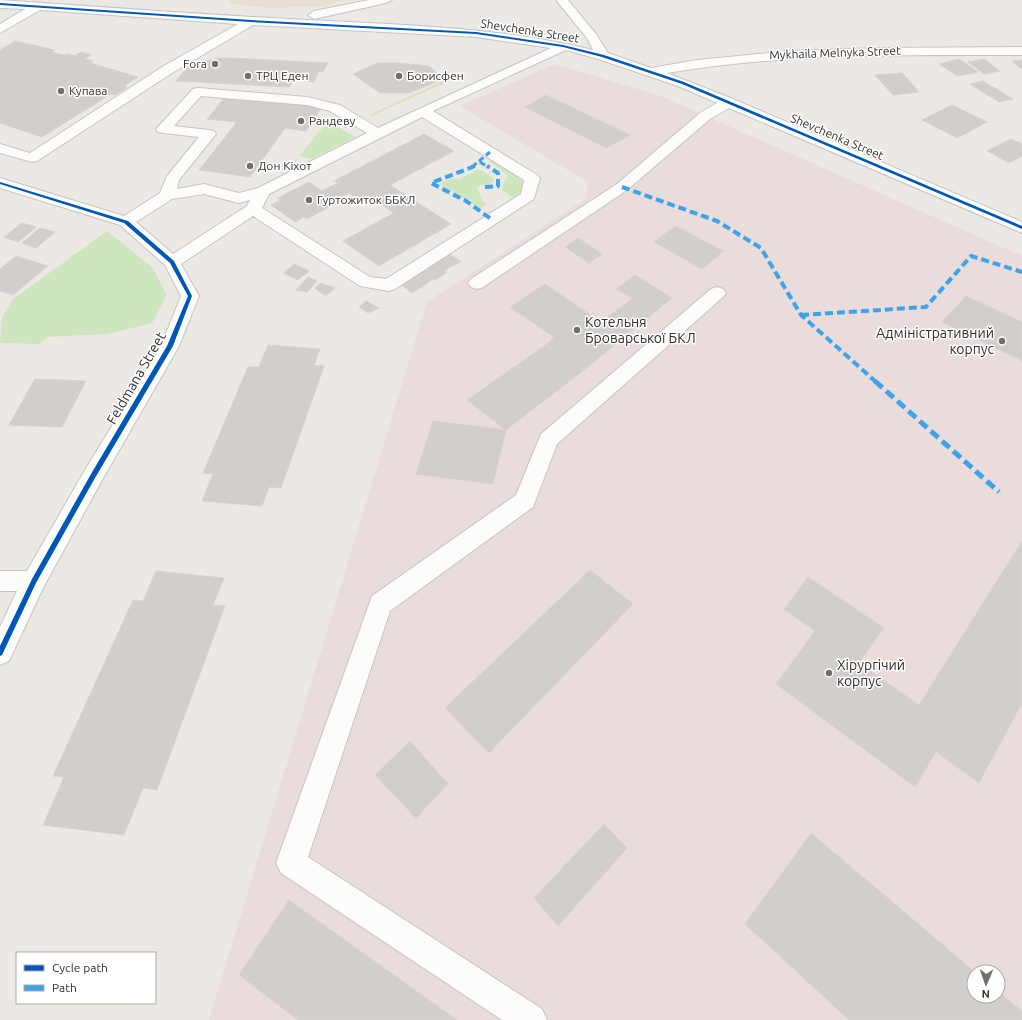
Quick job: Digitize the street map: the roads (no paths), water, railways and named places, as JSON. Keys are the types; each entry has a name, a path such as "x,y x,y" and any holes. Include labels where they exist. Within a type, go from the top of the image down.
{"street":[{"path":"275,22 348,9 386,0"},
{"path":"562,0 592,37 603,56"},
{"name":"Shevchenka Street","path":"0,4 252,21 476,33 563,46 603,56 650,72 728,102 1022,228"},
{"path":"0,29 37,7"},
{"path":"0,148 32,158 167,70 252,21"},
{"path":"126,222 167,195 204,189 239,198 263,191 422,112 563,46"},
{"name":"Mykhaila Melnyka Street","path":"650,72 696,63 802,53 1022,51"},
{"path":"167,195 172,179 209,134 163,129 198,92 307,101 335,108 378,134"},
{"path":"477,283 622,187 705,116 728,102"},
{"path":"253,209 366,282 389,285 528,196 532,178 422,112"},
{"name":"Feldmana Street","path":"0,183 126,222 172,262 190,296 170,346 93,476 34,581 0,653"},
{"path":"172,262 253,209 263,191"},
{"path":"531,1020 291,863 380,604 525,500 548,440 717,293"},
{"path":"0,581 34,581"}],"place":[{"name":"Fora","path":"215,64"},
{"name":"ТРЦ Еден","path":"248,76"},
{"name":"Борисфен","path":"399,76"},
{"name":"Купава","path":"61,91"},
{"name":"Рандеву","path":"301,121"},
{"name":"Дон Кіхот","path":"250,166"},
{"name":"Гуртожиток ББКЛ","path":"309,200"},
{"name":"Котельня Броварської БКЛ","path":"577,330"},
{"name":"Адміністративний корпус","path":"1002,341"},
{"name":"Хірургічий корпус","path":"829,673"}]}
